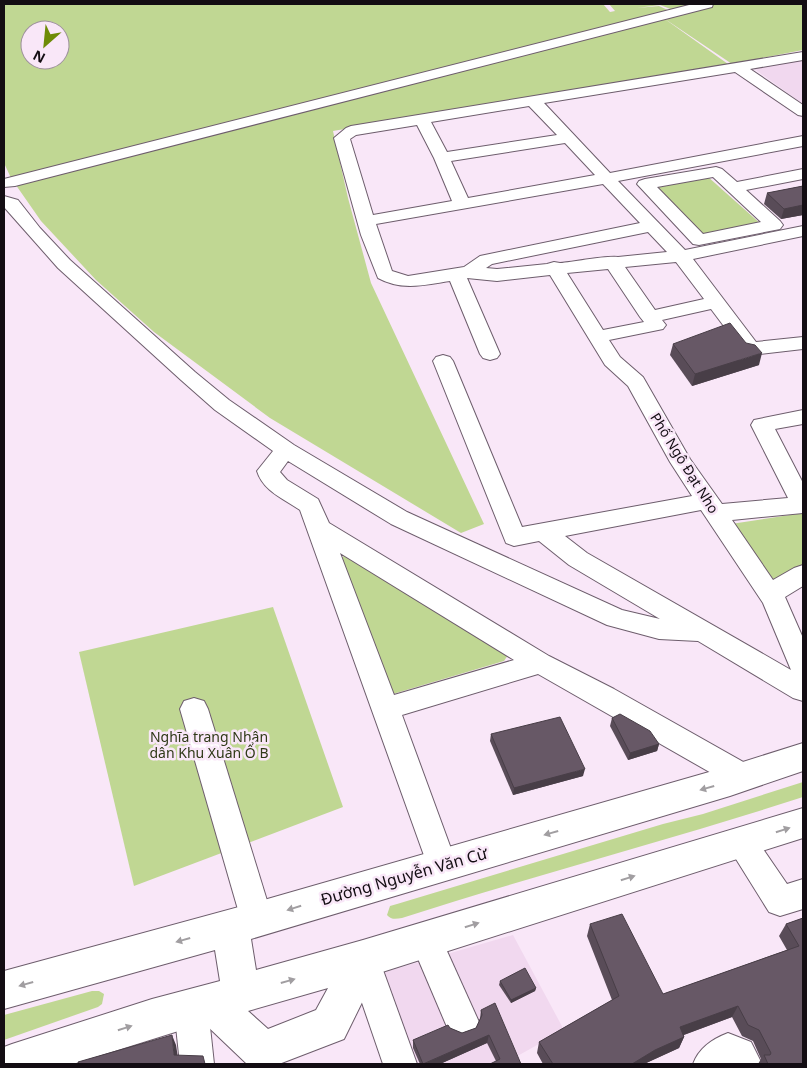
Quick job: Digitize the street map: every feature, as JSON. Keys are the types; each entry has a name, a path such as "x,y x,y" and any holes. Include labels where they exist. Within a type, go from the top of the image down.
{"main road":[{"name":"Đường Nguyễn Văn Cừ","path":"4,990 243,923 744,777 803,757"},
{"path":"12,1064 88,1052 215,1002 363,960 803,823"},
{"path":"215,1002 243,923"},
{"path":"215,1002 262,1050 330,1025 363,960"}],"street":[{"path":"700,630 694,632 658,629 616,618 400,518 286,450 222,405 64,264 34,232 12,204 6,192 707,4"},
{"path":"803,56 352,132 342,138 366,221 384,274 391,279 408,282 463,273 497,274 612,261 681,256 803,231"},
{"path":"739,68 803,112"},
{"path":"534,102 608,178 650,226 681,256 751,349 803,343"},
{"path":"422,120 442,158 462,204"},
{"path":"442,158 568,138"},
{"path":"366,221 803,141"},
{"path":"730,154 756,178"},
{"path":"716,172 734,188 774,225 699,240 644,184 716,172"},
{"path":"734,188 756,178 803,174"},
{"path":"463,273 486,260 650,226"},
{"path":"597,337 656,324 612,261"},
{"name":"Phố Ngô Đạt Nho","path":"554,267 612,361 636,382 681,462 774,600 803,668"},
{"path":"463,273 490,354"},
{"path":"650,317 716,302"},
{"path":"444,361 514,538 711,507 803,505 762,425 803,417"},
{"path":"286,450 268,471 270,477 279,486 310,505 442,865"},
{"path":"318,528 540,664 604,697 744,777"},
{"path":"544,532 578,559 803,690"},
{"path":"769,594 803,574"},
{"path":"386,709 540,664"},
{"path":"194,709 243,923"},
{"path":"741,843 780,902 803,894"},
{"path":"426,940 462,1022"},
{"path":"363,960 400,1064"},
{"path":"197,1064 215,1002"},
{"path":"710,1064 728,1050 739,1054 745,1064"}],"shaded area":[{"path":"803,59 803,104 753,68"},
{"path":"513,935 564,1030 503,1064 416,1064 378,974"}],"green space":[{"path":"4,4 603,4 610,12 615,11 609,4 698,4 673,10 660,5 637,8 659,6 670,11 662,16 712,4 803,4 803,50 732,64 662,17 728,64 333,131 348,198 371,283 484,524 461,533 270,418 154,332 96,280 41,221 11,178 4,163"},
{"path":"707,176 762,225 702,237 651,186"},
{"path":"803,513 803,568 779,582 773,582 731,524"},
{"path":"347,554 508,655 504,661 393,694 342,560 342,557"},
{"name":"Nghĩa trang Nhân dân Khu Xuân Ổ B","path":"273,607 343,807 134,886 79,652"},
{"path":"803,782 803,797 402,918 396,919 387,915 390,906 663,824 703,814"},
{"path":"92,991 99,991 104,994 102,1004 98,1007 4,1040 4,1015"}],"building":[{"path":"803,186 803,205 784,209 767,193"},
{"path":"730,323 746,343 755,345 762,353 695,374 673,344"},
{"path":"620,714 650,731 659,744 630,753 612,718"},
{"path":"560,717 585,769 514,788 491,734"},
{"path":"622,914 663,994 799,946 786,924 803,918 803,1064 768,1064 764,1055 770,1055 771,1053 759,1030 748,1025 738,1006 680,1027 684,1037 655,1050 632,1064 553,1064 539,1042 619,996 590,924"},
{"path":"525,968 536,988 511,1000 500,981"},
{"path":"495,1003 521,1064 490,1064 500,1059 489,1035 423,1064 413,1040 448,1025 450,1028 462,1033 476,1028 482,1015 481,1010"},
{"path":"172,1035 174,1055 203,1056 205,1064 79,1064 78,1062"}]}
